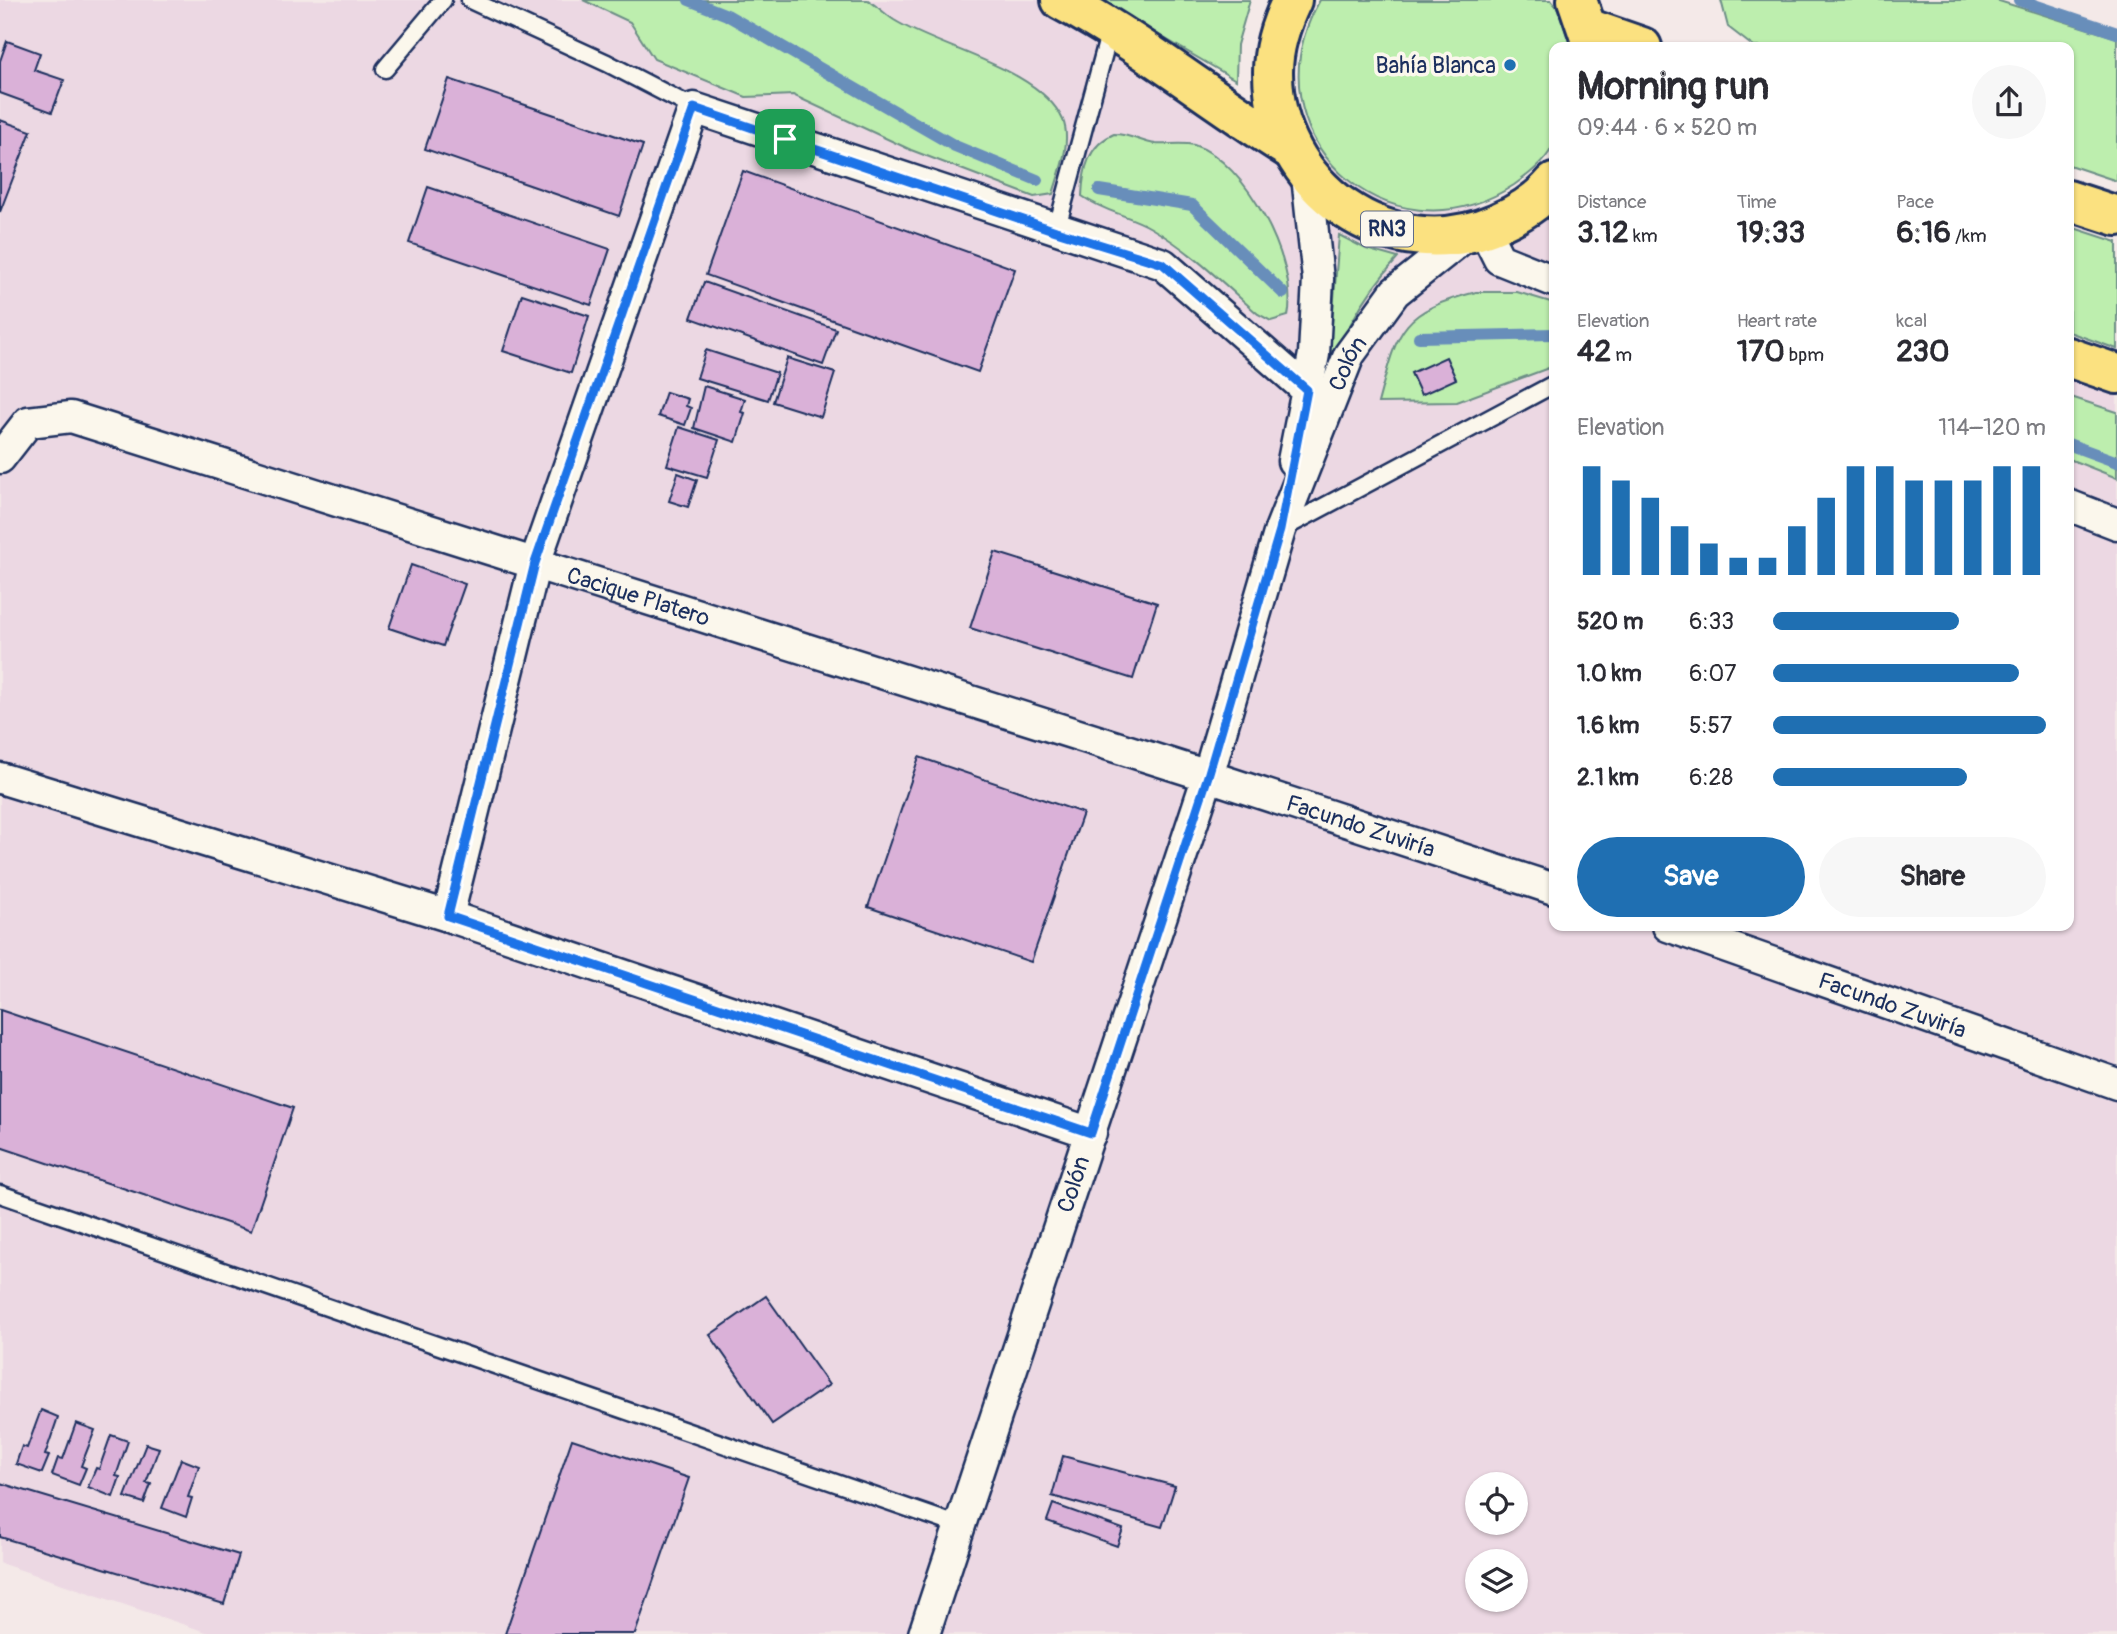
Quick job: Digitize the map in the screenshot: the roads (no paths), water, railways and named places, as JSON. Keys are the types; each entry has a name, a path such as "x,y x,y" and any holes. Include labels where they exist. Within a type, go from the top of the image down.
{"highway":[{"name":"RN3","path":"1061,0 1111,27 1231,112 1299,162 1340,206 1380,227 1424,236 1549,217"},
{"name":"RN3","path":"1292,0 1276,43 1272,70 1280,124 1299,162"},
{"path":"1587,26 1629,42"},
{"path":"1489,226 1549,186"},
{"path":"2074,202 2117,216"},
{"path":"2074,359 2117,374"}],"street":[{"path":"448,916 535,563 694,108 1056,231 1163,264 1307,390"},
{"name":"Colón","path":"1280,530 1314,354 1318,279 1299,162"},
{"path":"1489,226 1499,259 1549,279"},
{"name":"Colón","path":"924,1634 1208,776 1280,530 1349,355 1395,292 1489,226"},
{"name":"Cacique Platero","path":"0,457 28,422 71,417 1208,776"},
{"path":"2074,507 2117,524"},
{"name":"Facundo Zuviría","path":"1208,776 1549,887"},
{"path":"0,778 448,916 1091,1133"},
{"name":"Facundo Zuviría","path":"1715,933 2117,1084"}],"lane":[{"path":"385,69 443,0"},
{"path":"470,0 607,63 694,108"},
{"path":"1056,231 1111,27"},
{"path":"1280,530 1549,387"},
{"path":"0,1194 960,1526"}],"waterway":[{"path":"689,0 727,15 955,146 1037,180"},
{"path":"2019,0 2117,33"},
{"path":"1099,190 1192,205 1283,293"},
{"path":"1419,337 1549,334"},
{"path":"2074,446 2117,462"}],"place":[{"name":"Bahía Blanca","path":"1510,65"}]}
